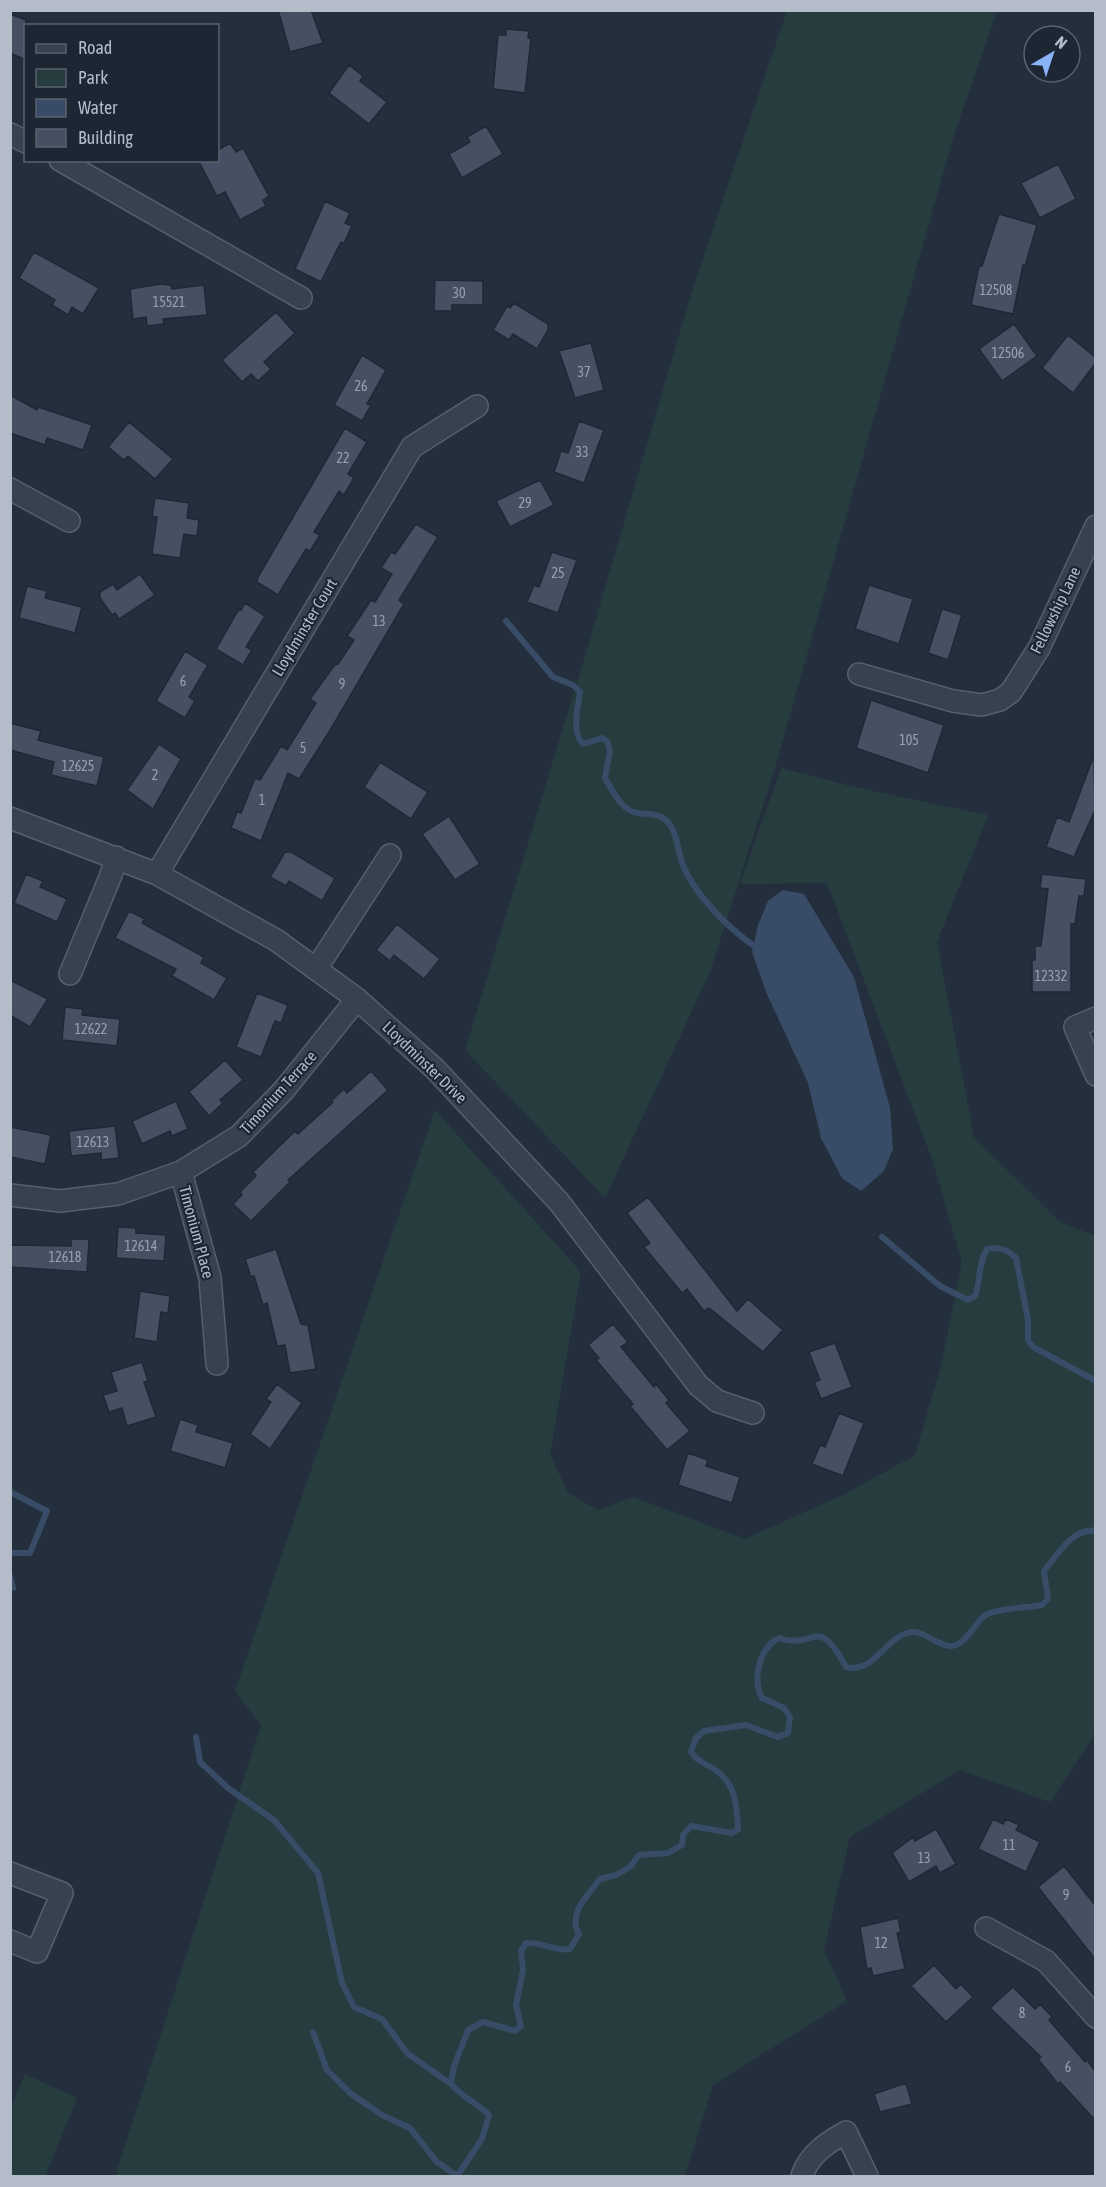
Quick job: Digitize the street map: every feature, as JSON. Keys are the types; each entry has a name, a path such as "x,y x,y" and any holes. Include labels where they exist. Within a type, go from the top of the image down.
{"street":[{"path":"10,134 24,141"},
{"path":"64,162 301,298"},
{"name":"Lloydminster Court","path":"157,874 412,447 477,406"},
{"path":"10,489 69,521"},
{"name":"Fellowship Lane","path":"859,674 953,701 981,705 1000,700 1011,692 1039,648 1095,526"},
{"name":"Lloydminster Drive","path":"10,818 157,874 276,940 357,999 435,1069 559,1202 698,1385 717,1401 753,1413"},
{"path":"316,969 390,855"},
{"path":"70,975 111,875 116,857"},
{"name":"Timonium Terrace","path":"10,1195 60,1201 118,1194 181,1172 239,1136 284,1090 357,999"},
{"path":"1095,1018 1075,1027 1095,1075"},
{"name":"Timonium Place","path":"181,1172 210,1278 217,1364"},
{"path":"10,1873 62,1893 37,1952 10,1941"},
{"path":"986,1928 1046,1961 1095,2017"},
{"path":"802,2176 805,2167 821,2147 846,2132 867,2176"}],"green space":[{"path":"787,11 997,11 954,135 775,768 710,972 605,1198 465,1050 582,666 692,291"},
{"path":"781,768 854,787 988,815 937,942 974,1137 1060,1222 1095,1236 1095,1734 1050,1802 960,1770 850,1837 824,1950 847,2001 713,2085 685,2176 115,2176 261,1725 235,1691 435,1110 581,1272 550,1454 568,1493 598,1510 633,1497 745,1539 847,1493 915,1455 941,1366 962,1262 932,1159 827,883 740,884"},
{"path":"25,2074 77,2098 45,2176 11,2176 11,2107"}],"water":[{"path":"783,890 804,894 854,977 890,1108 893,1149 884,1171 861,1191 842,1178 821,1138 808,1083 766,992 752,952 758,925 768,901"}],"building":[{"path":"278,10 311,10 323,43 290,52"},
{"path":"10,14 26,20 26,24 24,24 24,59 10,53"},
{"path":"506,29 529,31 528,38 531,39 525,93 493,89 498,35 506,35"},
{"path":"349,65 363,76 360,81 387,102 369,124 329,93"},
{"path":"486,126 503,154 462,178 449,154 470,142 467,137"},
{"path":"230,143 236,152 243,148 269,196 263,200 266,206 240,220 225,192 217,196 199,162 219,162 219,149"},
{"path":"1058,164 1076,199 1040,218 1021,183"},
{"path":"325,201 350,213 345,223 352,226 344,243 341,242 321,282 295,269"},
{"path":"999,214 1037,225 1025,266 1023,265 1013,314 971,305 979,266 982,266"},
{"path":"34,252 99,288 83,314 72,307 68,315 52,305 55,300 19,278"},
{"path":"435,280 483,281 483,305 452,305 452,311 434,311"},
{"path":"160,284 171,285 172,289 204,285 207,315 163,319 164,324 147,326 146,317 133,319 130,289"},
{"path":"514,303 548,324 548,330 537,349 513,334 509,340 493,330 507,306 510,308"},
{"path":"276,312 295,333 264,362 271,369 258,381 251,374 242,382 222,360"},
{"path":"1014,324 1037,356 1002,381 979,349"},
{"path":"1068,335 1095,357 1095,364 1073,393 1042,368"},
{"path":"591,343 604,390 575,398 559,351"},
{"path":"362,355 386,370 367,404 371,405 362,421 334,405"},
{"path":"10,395 37,410 38,407 92,425 83,450 47,438 45,445 10,433"},
{"path":"579,421 604,430 584,483 554,472 561,451 568,453"},
{"path":"129,422 173,459 155,479 128,456 124,460 108,447"},
{"path":"345,428 367,442 348,474 354,478 344,495 339,491 314,532 320,535 310,551 306,549 278,595 257,582 258,577"},
{"path":"540,480 554,505 510,527 496,501"},
{"path":"155,498 189,503 187,518 199,520 197,536 184,534 180,558 152,554 157,517 152,516"},
{"path":"416,524 438,537 399,600 404,604 329,732 299,779 288,773 261,841 231,828 237,812 241,813 255,778 260,780 281,746 287,750 316,703 310,699 354,640 347,636 371,600 375,602 392,574 381,568 391,552 395,554"},
{"path":"552,552 577,560 558,613 527,602 534,585 539,587"},
{"path":"140,574 155,595 119,619 115,613 112,615 100,598 100,592 113,584 117,590"},
{"path":"869,585 913,599 899,644 855,629"},
{"path":"27,586 47,591 45,598 82,607 75,633 19,618"},
{"path":"245,603 265,616 246,647 252,650 243,665 216,649 239,609 241,610"},
{"path":"942,609 962,615 948,660 928,653"},
{"path":"185,651 208,665 189,697 195,701 185,718 156,701"},
{"path":"871,700 944,725 928,773 856,748"},
{"path":"10,723 41,731 38,740 104,757 97,786 51,775 54,762 10,750"},
{"path":"159,744 181,759 153,809 127,790"},
{"path":"1094,755 1095,810 1074,857 1046,847 1057,817 1069,822"},
{"path":"380,762 428,792 411,819 364,787"},
{"path":"449,816 480,864 455,880 422,834"},
{"path":"285,852 291,852 335,878 322,901 289,881 286,886 270,877"},
{"path":"26,874 43,881 40,887 67,899 57,922 14,903"},
{"path":"1042,874 1086,879 1084,896 1079,896 1075,924 1071,924 1071,992 1032,992 1032,960 1035,960 1035,946 1041,946 1048,889 1040,888"},
{"path":"129,911 145,919 142,923 204,957 201,963 227,978 214,1000 172,976 176,969 115,938"},
{"path":"397,924 440,959 424,979 394,955 390,961 376,950"},
{"path":"10,980 48,999 30,1027 10,1015"},
{"path":"257,993 288,1005 281,1023 275,1021 261,1057 236,1047"},
{"path":"65,1007 83,1009 82,1015 120,1019 117,1046 62,1040"},
{"path":"225,1060 243,1080 220,1100 223,1103 209,1116 189,1092"},
{"path":"371,1071 388,1090 288,1180 290,1182 251,1221 233,1204 242,1195 240,1192 256,1176 253,1172 295,1131 298,1134 344,1089 347,1093"},
{"path":"176,1101 188,1129 172,1136 170,1131 142,1144 132,1121"},
{"path":"115,1126 119,1158 101,1160 101,1153 71,1156 69,1131"},
{"path":"10,1127 51,1135 45,1164 10,1157"},
{"path":"648,1197 737,1311 748,1299 783,1330 763,1352 709,1308 704,1311 687,1289 682,1293 644,1247 650,1243 627,1213"},
{"path":"118,1227 136,1228 136,1233 166,1235 164,1261 116,1258"},
{"path":"71,1239 89,1239 87,1272 10,1267 10,1245 71,1246"},
{"path":"276,1249 301,1324 308,1325 316,1369 290,1373 285,1345 277,1346 267,1303 263,1305 254,1276 251,1277 245,1259"},
{"path":"140,1291 170,1296 168,1313 161,1312 157,1342 134,1338"},
{"path":"613,1324 628,1342 621,1347 654,1387 656,1384 669,1400 666,1403 690,1431 667,1450 630,1406 633,1404 596,1360 599,1358 588,1345"},
{"path":"835,1343 852,1387 821,1399 814,1382 820,1380 809,1352"},
{"path":"142,1362 148,1381 144,1382 156,1417 127,1426 122,1408 109,1412 103,1395 117,1391 111,1372"},
{"path":"277,1384 302,1403 270,1449 250,1434 271,1402 266,1399"},
{"path":"839,1413 864,1423 843,1476 812,1464 820,1445 825,1447"},
{"path":"180,1419 198,1425 196,1432 233,1443 225,1468 170,1451"},
{"path":"688,1453 708,1460 706,1466 740,1477 732,1503 678,1485"},
{"path":"993,1819 1003,1824 1006,1819 1019,1825 1016,1830 1040,1842 1026,1872 978,1849"},
{"path":"936,1829 956,1864 940,1873 936,1866 909,1882 892,1853 913,1837 915,1841"},
{"path":"1064,1866 1095,1905 1095,1959 1038,1887"},
{"path":"898,1918 901,1932 897,1933 905,1969 873,1976 871,1968 867,1969 860,1927"},
{"path":"934,1965 956,1989 961,1984 973,1997 946,2022 911,1986"},
{"path":"1013,1987 1035,2009 1040,2004 1052,2017 1049,2020 1095,2071 1095,2120 1060,2082 1058,2084 1038,2059 1041,2057 990,2008"},
{"path":"906,2083 912,2104 880,2112 874,2094"}],"waterway":[{"path":"506,621 553,677 573,685 580,692 576,720 579,739 583,744 602,738 607,741 610,751 605,778 619,801 631,811 660,816 669,823 682,862 702,897 722,919 753,945"},
{"path":"882,1237 940,1286 968,1300 975,1296 982,1260 987,1249 999,1248 1010,1253 1016,1258 1028,1320 1028,1340 1033,1347 1096,1381"},
{"path":"10,1492 47,1511 30,1553 10,1553"},
{"path":"457,2176 482,2139 489,2115 451,2084 454,2066 468,2030 483,2022 515,2031 521,2026 516,2005 523,1970 521,1951 526,1943 564,1950 570,1949 579,1934 576,1926 577,1912 600,1879 616,1875 630,1867 639,1855 668,1853 682,1845 683,1835 691,1826 732,1833 738,1829 736,1804 727,1781 714,1769 698,1760 691,1752 696,1738 704,1731 746,1725 778,1737 788,1733 790,1717 784,1708 762,1698 759,1690 759,1665 766,1649 779,1638 791,1641 822,1637 836,1650 846,1667 855,1668 864,1666 892,1642 907,1633 918,1633 945,1645 955,1645 965,1639 989,1613 1042,1605 1048,1599 1044,1571 1060,1550 1073,1538 1080,1533 1096,1531"},
{"path":"10,1576 13,1588"},
{"path":"196,1737 200,1762 228,1788 274,1820 318,1873 342,1983 354,2007 382,2019 408,2054 451,2084"},
{"path":"313,2032 327,2070 350,2093 382,2115 410,2128 437,2162 457,2176"}]}
